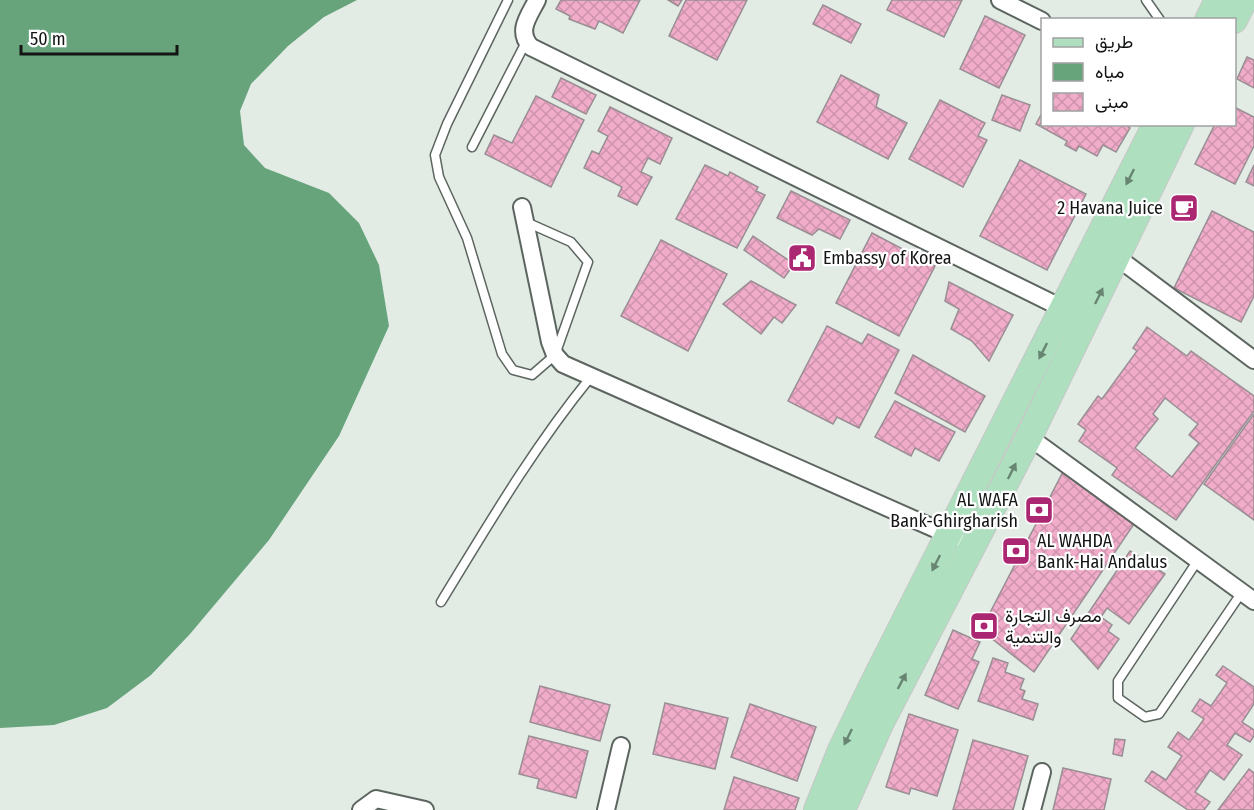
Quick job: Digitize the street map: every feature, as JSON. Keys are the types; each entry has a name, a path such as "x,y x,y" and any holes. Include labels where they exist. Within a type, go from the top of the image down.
{"main road":[{"path":"1209,18 1218,0"},
{"path":"1235,18 1244,0"},
{"path":"842,810 1064,309 1155,126"},
{"path":"817,810 841,750 875,680 1029,437 1118,258 1180,126"}],"street":[{"path":"537,0 524,26 525,42 531,47 1064,309"},
{"path":"1000,0 1041,20"},
{"path":"523,214 550,342 555,355 563,364 962,541"},
{"path":"1118,258 1253,355"},
{"path":"1029,437 1248,596"},
{"path":"606,810 621,746"},
{"path":"1032,810 1042,772"},
{"path":"361,810 376,800 425,810"}],"lane":[{"path":"508,0 447,124 435,155 439,177 467,237 502,354 513,370 532,375 555,355 588,262 572,242 523,214"},
{"path":"1146,0 1159,18"},
{"path":"472,147 525,42"},
{"path":"441,602 517,477 559,416 591,378"},
{"path":"1198,559 1118,681 1118,698 1145,717 1160,714 1248,596"}],"water":[{"path":"0,0 357,0 324,17 288,46 251,84 240,111 244,145 265,168 329,193 359,223 379,265 389,326 339,436 269,540 190,634 151,675 107,708 54,725 0,728"}],"building":[{"path":"561,0 640,0 623,33 599,21 595,29 569,19 570,16 556,9"},
{"path":"668,0 682,0 678,6"},
{"path":"686,0 747,0 717,60 669,36"},
{"path":"892,0 962,0 944,37 887,10"},
{"path":"823,5 861,24 851,43 813,24"},
{"path":"985,16 1025,35 999,88 960,69"},
{"path":"1247,57 1254,60 1254,88 1237,79"},
{"path":"841,75 879,95 876,107 907,123 888,159 817,122"},
{"path":"561,78 596,95 586,114 552,97"},
{"path":"1002,95 1030,105 1020,131 992,120"},
{"path":"536,96 584,120 551,187 485,154 494,135 512,143"},
{"path":"940,100 985,123 978,136 987,140 963,187 909,159"},
{"path":"610,107 672,138 660,164 648,158 641,172 652,177 637,205 618,196 622,187 584,168 592,151 599,154 608,136 598,131"},
{"path":"1236,108 1254,117 1254,146 1235,184 1195,164 1214,126 1236,126"},
{"path":"1041,115 1041,126 1127,126 1130,128 1116,152 1103,145 1097,156 1079,146 1076,151 1065,145 1067,141 1036,124"},
{"path":"1020,160 1086,194 1047,270 980,236"},
{"path":"705,165 728,176 730,172 758,187 756,191 765,195 737,248 676,219"},
{"path":"1254,165 1254,186 1246,182"},
{"path":"791,191 850,220 840,239 819,229 812,235 777,218"},
{"path":"1212,211 1254,232 1254,296 1241,322 1174,288"},
{"path":"872,233 935,266 899,336 836,303"},
{"path":"753,236 794,264 784,278 744,250"},
{"path":"661,240 727,274 688,351 621,316"},
{"path":"751,281 796,305 782,323 774,317 761,334 723,304"},
{"path":"949,282 1013,315 989,361 972,341 951,329 959,309 945,301"},
{"path":"827,326 862,344 868,334 899,350 859,428 837,417 833,424 788,401"},
{"path":"1147,327 1187,356 1191,351 1254,396 1254,411 1176,520 1112,475 1117,468 1079,441 1086,430 1078,424 1098,396 1102,399 1137,351 1133,348","holes":["1165,398 1198,424 1189,435 1199,443 1172,477 1135,448 1158,419 1153,414"]},
{"path":"913,355 985,396 965,432 895,393"},
{"path":"895,401 955,432 939,461 915,448 911,456 875,437"},
{"path":"1254,414 1254,520 1204,484"},
{"path":"1064,470 1134,524 1034,672 981,630"},
{"path":"1130,551 1165,574 1129,624 1107,608 1101,617 1112,625 1108,631 1119,639 1098,669 1071,639"},
{"path":"953,630 980,642 972,659 979,662 958,709 925,695"},
{"path":"993,658 1008,663 1005,672 1024,679 1020,689 1025,691 1022,699 1038,704 1033,720 978,701"},
{"path":"1223,666 1254,687 1254,704 1242,722 1254,730 1254,736 1250,742 1235,733 1227,745 1242,755 1224,780 1210,770 1195,792 1210,802 1204,810 1188,810 1145,781 1152,771 1166,780 1182,756 1168,747 1178,732 1189,740 1204,719 1192,711 1200,699 1211,706 1227,683 1216,675"},
{"path":"540,686 610,705 600,741 530,722"},
{"path":"665,703 728,718 715,769 653,754"},
{"path":"750,704 816,727 797,781 731,757"},
{"path":"909,714 958,730 937,796 911,788 909,794 886,787"},
{"path":"529,736 588,751 576,798 537,788 539,779 519,774"},
{"path":"1115,739 1125,740 1122,756 1113,754"},
{"path":"973,740 1028,756 1013,810 953,810"},
{"path":"1063,768 1111,779 1104,810 1053,810"},
{"path":"1249,769 1254,773 1254,810 1218,810"},
{"path":"734,777 799,798 795,810 724,810"}],"place":[{"name":"2 Havana Juice","path":"1184,208"},
{"name":"Embassy of Korea","path":"802,258"},
{"name":"AL WAFA Bank-Ghirgharish","path":"1039,510"},
{"name":"AL WAHDA Bank-Hai Andalus","path":"1016,551"},
{"name":"مصرف التجارة والتنمية","path":"984,626"}]}
